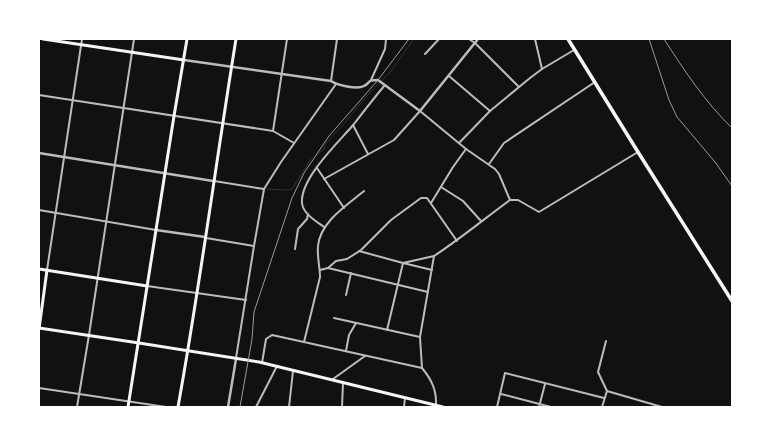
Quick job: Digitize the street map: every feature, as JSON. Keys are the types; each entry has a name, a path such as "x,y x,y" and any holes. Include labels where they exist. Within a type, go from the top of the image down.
{"highway":[{"path":"568,39 732,301"}],"main road":[{"path":"43,39 184,60"},
{"path":"128,407 187,39"},
{"path":"178,407 236,39"},
{"path":"39,269 148,286"},
{"path":"47,270 39,328 260,362 443,407"}],"street":[{"path":"47,270 82,39"},
{"path":"77,407 116,165 134,39"},
{"path":"273,131 287,39"},
{"path":"331,81 336,39"},
{"path":"184,60 282,73 331,81 336,84 357,88 363,87 371,80 385,49 386,39"},
{"path":"425,54 439,39"},
{"path":"469,39 475,43 519,87"},
{"path":"324,179 394,140 420,111 478,39"},
{"path":"535,39 542,69"},
{"path":"459,142 490,111 519,87 542,69 575,50"},
{"path":"449,76 490,111"},
{"path":"371,80 379,80 466,149 489,164 500,174 510,200"},
{"path":"489,164 504,143 595,82"},
{"path":"228,407 264,189 294,143 336,84"},
{"path":"324,227 305,211 302,202 305,186 331,149 353,125 384,84"},
{"path":"39,95 273,131 294,143"},
{"path":"353,125 368,155"},
{"path":"431,203 466,149"},
{"path":"403,263 434,256 457,241 510,200 518,200 539,212 638,152"},
{"path":"39,153 264,189"},
{"path":"317,168 344,208"},
{"path":"441,187 463,201 481,222"},
{"path":"304,342 320,270 318,246 320,237 324,227 364,191"},
{"path":"328,268 336,261 347,258 359,251 390,220 421,198 426,197 457,241"},
{"path":"39,210 254,246"},
{"path":"294,249 298,229 308,214"},
{"path":"359,251 432,270"},
{"path":"434,256 420,338 422,368 430,378 435,391 436,406"},
{"path":"387,330 403,263"},
{"path":"320,270 328,268 428,292"},
{"path":"346,295 351,273"},
{"path":"148,286 246,300"},
{"path":"334,318 420,338"},
{"path":"346,351 349,335 356,323"},
{"path":"260,362 266,339 272,335 422,368"},
{"path":"602,407 606,391 598,372 606,341"},
{"path":"331,380 366,355"},
{"path":"256,407 277,366"},
{"path":"289,407 293,371"},
{"path":"497,407 505,373 604,398"},
{"path":"342,407 343,383"},
{"path":"540,406 545,384"},
{"path":"39,388 166,407"},
{"path":"606,391 662,407"},
{"path":"501,394 540,406 551,407"},
{"path":"404,407 405,398"}],"waterway":[{"path":"318,154 324,149 326,143 364,99 391,71 414,39"},
{"path":"267,189 292,189 311,159"}],"railway":[{"path":"240,407 252,339 254,312 292,198 304,173 329,136 378,80 409,39"},
{"path":"649,39 669,100 677,117 715,162 732,186"},
{"path":"664,39 704,97 732,128"}]}
